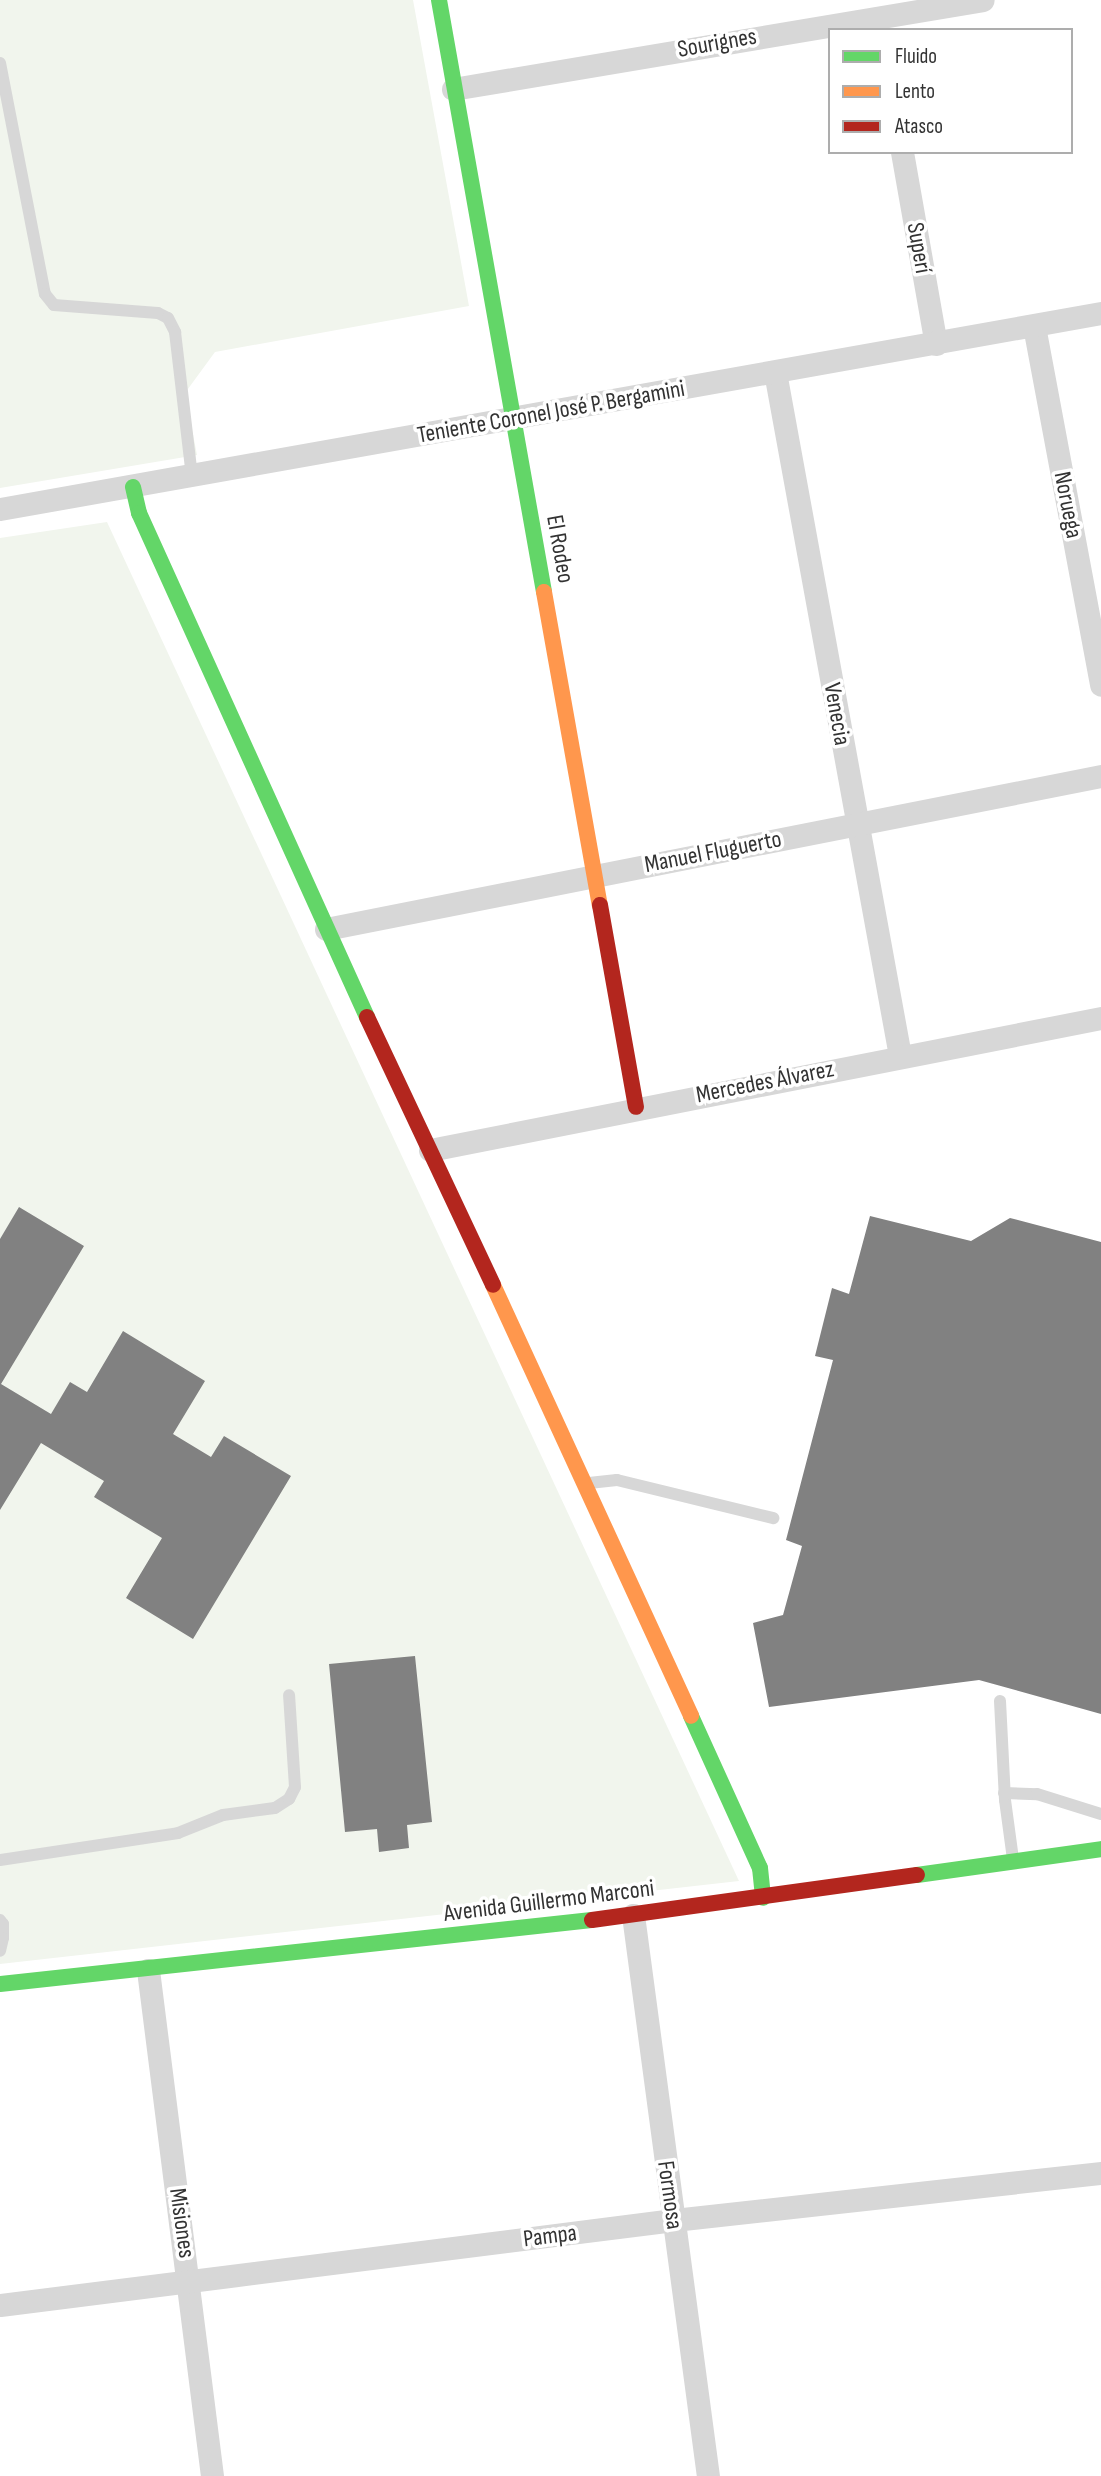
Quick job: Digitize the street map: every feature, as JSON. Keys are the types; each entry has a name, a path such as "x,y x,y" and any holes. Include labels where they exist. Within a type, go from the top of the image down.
{"street":[{"name":"El Rodeo","path":"439,0 636,1107"},
{"name":"Sourignes","path":"453,89 878,15 982,0"},
{"name":"Superí","path":"902,154 936,344"},
{"name":"Teniente Coronel José P. Bergamini","path":"0,509 1101,313"},
{"name":"Noruega","path":"1034,326 1101,684"},
{"name":"Venecia","path":"775,372 900,1056"},
{"path":"132,487 139,513 326,929 586,1483 760,1868 763,1898"},
{"name":"Manuel Fluguerto","path":"326,929 1101,776"},
{"name":"Mercedes Álvarez","path":"430,1150 636,1107 1101,1018"},
{"name":"Avenida Guillermo Marconi","path":"0,1984 148,1970 633,1914 1101,1849"},
{"name":"Formosa","path":"633,1914 708,2476"},
{"name":"Misiones","path":"148,1970 190,2281 212,2476"},
{"name":"Pampa","path":"0,2305 674,2220 1101,2174"}],"lane":[{"path":"0,63 45,294 54,305 158,313 168,318 175,332 192,476"},
{"path":"586,1483 617,1480 773,1518"},
{"path":"0,1860 84,1850 178,1833 223,1815 275,1808 289,1799 295,1787 289,1695"},
{"path":"1000,1701 1004,1793 1013,1863"},
{"path":"1004,1793 1037,1794 1101,1814"},
{"path":"0,1920 4,1938 0,1951"}],"shaded area":[{"path":"0,0 413,0 469,306 215,352 185,393 197,455 0,488"},
{"path":"107,522 739,1881 0,1964 0,538"}],"building":[{"path":"19,1207 84,1246 1,1384 51,1414 70,1382 87,1392 123,1331 205,1381 173,1434 211,1457 224,1436 291,1476 193,1639 126,1598 162,1538 94,1497 104,1481 41,1443 0,1510 0,1239"},
{"path":"870,1216 971,1241 1010,1218 1101,1242 1101,1714 979,1680 769,1707 753,1623 783,1615 802,1546 786,1540 833,1360 815,1356 832,1288 849,1294"},
{"path":"415,1656 432,1822 407,1825 409,1848 379,1852 377,1829 345,1832 329,1664"}],"traffic: fast":[{"path":"439,0 544,592"},
{"path":"133,487 139,513 367,1017"},
{"path":"691,1716 760,1868 763,1898"},
{"path":"917,1875 1101,1849"},
{"path":"0,1984 592,1920"}],"traffic: slow":[{"path":"544,592 600,905"},
{"path":"493,1285 691,1716"}],"traffic: jam":[{"path":"600,905 636,1107"},
{"path":"367,1017 493,1285"},
{"path":"592,1920 917,1875"}]}
